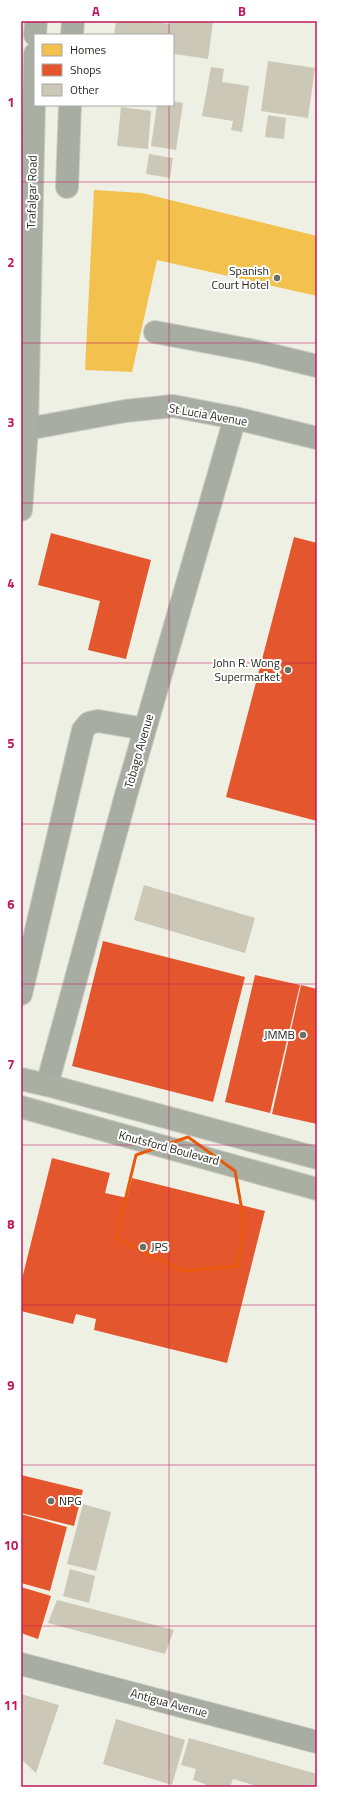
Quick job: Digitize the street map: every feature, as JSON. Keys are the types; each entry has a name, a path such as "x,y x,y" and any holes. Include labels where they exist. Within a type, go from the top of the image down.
{"main road":[{"path":"35,34 36,21"},
{"name":"Trafalgar Road","path":"27,429 34,106"},
{"path":"21,510 27,429"},
{"path":"21,1079 317,1158"},
{"name":"Knutsford Boulevard","path":"21,1107 317,1189"}],"street":[{"path":"72,34 73,21"},
{"path":"67,187 70,106"},
{"path":"155,332 255,351 317,366"},
{"name":"St Lucia Avenue","path":"27,429 125,411 173,406 235,418 317,438"},
{"name":"Tobago Avenue","path":"47,1085 145,729 235,418"},
{"path":"21,994 83,730 89,723 98,722 145,729"},
{"name":"Antigua Avenue","path":"21,1664 317,1742"}],"highlighted area":[{"path":"188,1137 235,1171 244,1222 238,1266 183,1271 116,1238 126,1190 136,1155"}],"building: Homes":[{"name":"Spanish Court Hotel","path":"94,190 142,193 317,236 317,296 157,260 132,372 85,370"}],"building: Shops":[{"path":"51,533 151,560 126,659 88,650 100,601 38,585"},
{"name":"John R. Wong Supermarket","path":"294,537 317,543 317,821 226,797"},
{"path":"103,941 245,977 213,1102 72,1066"},
{"path":"255,975 300,985 270,1113 225,1102"},
{"name":"JMMB","path":"301,985 317,989 317,1124 272,1114"},
{"name":"JPS","path":"52,1158 110,1173 105,1193 127,1198 132,1178 265,1211 227,1363 94,1330 96,1319 76,1314 73,1324 21,1311 21,1283"},
{"name":"NPG","path":"21,1475 83,1490 74,1526 21,1513"},
{"path":"21,1514 67,1527 50,1591 21,1583"},
{"path":"21,1587 51,1596 38,1639 21,1633"}],"building: Other":[{"path":"116,21 149,21 170,24 171,21 213,22 208,59 175,54 174,58 174,34 114,34"},
{"path":"268,61 315,68 308,118 261,111"},
{"path":"211,67 224,69 222,82 249,86 242,132 231,130 233,121 202,116"},
{"path":"174,101 183,103 176,150 151,146 157,106 174,106"},
{"path":"121,107 151,111 148,149 117,146"},
{"path":"268,115 286,118 284,139 265,137"},
{"path":"149,154 173,158 170,178 146,174"},
{"path":"144,885 255,918 245,953 134,920"},
{"path":"83,1504 111,1512 96,1571 67,1564"},
{"path":"70,1569 95,1576 89,1603 63,1596"},
{"path":"57,1600 174,1630 165,1654 48,1623"},
{"path":"21,1694 59,1705 36,1773 21,1759"},
{"path":"116,1719 185,1740 172,1785 103,1764"},
{"path":"189,1738 317,1774 317,1787 260,1787 233,1779 230,1787 205,1787 205,1784 193,1780 196,1769 181,1765"}],"place":[{"name":"Spanish Court Hotel","path":"277,278"},
{"name":"John R. Wong Supermarket","path":"288,670"},
{"name":"JMMB","path":"303,1035"},
{"name":"JPS","path":"143,1247"},
{"name":"NPG","path":"51,1501"}]}
